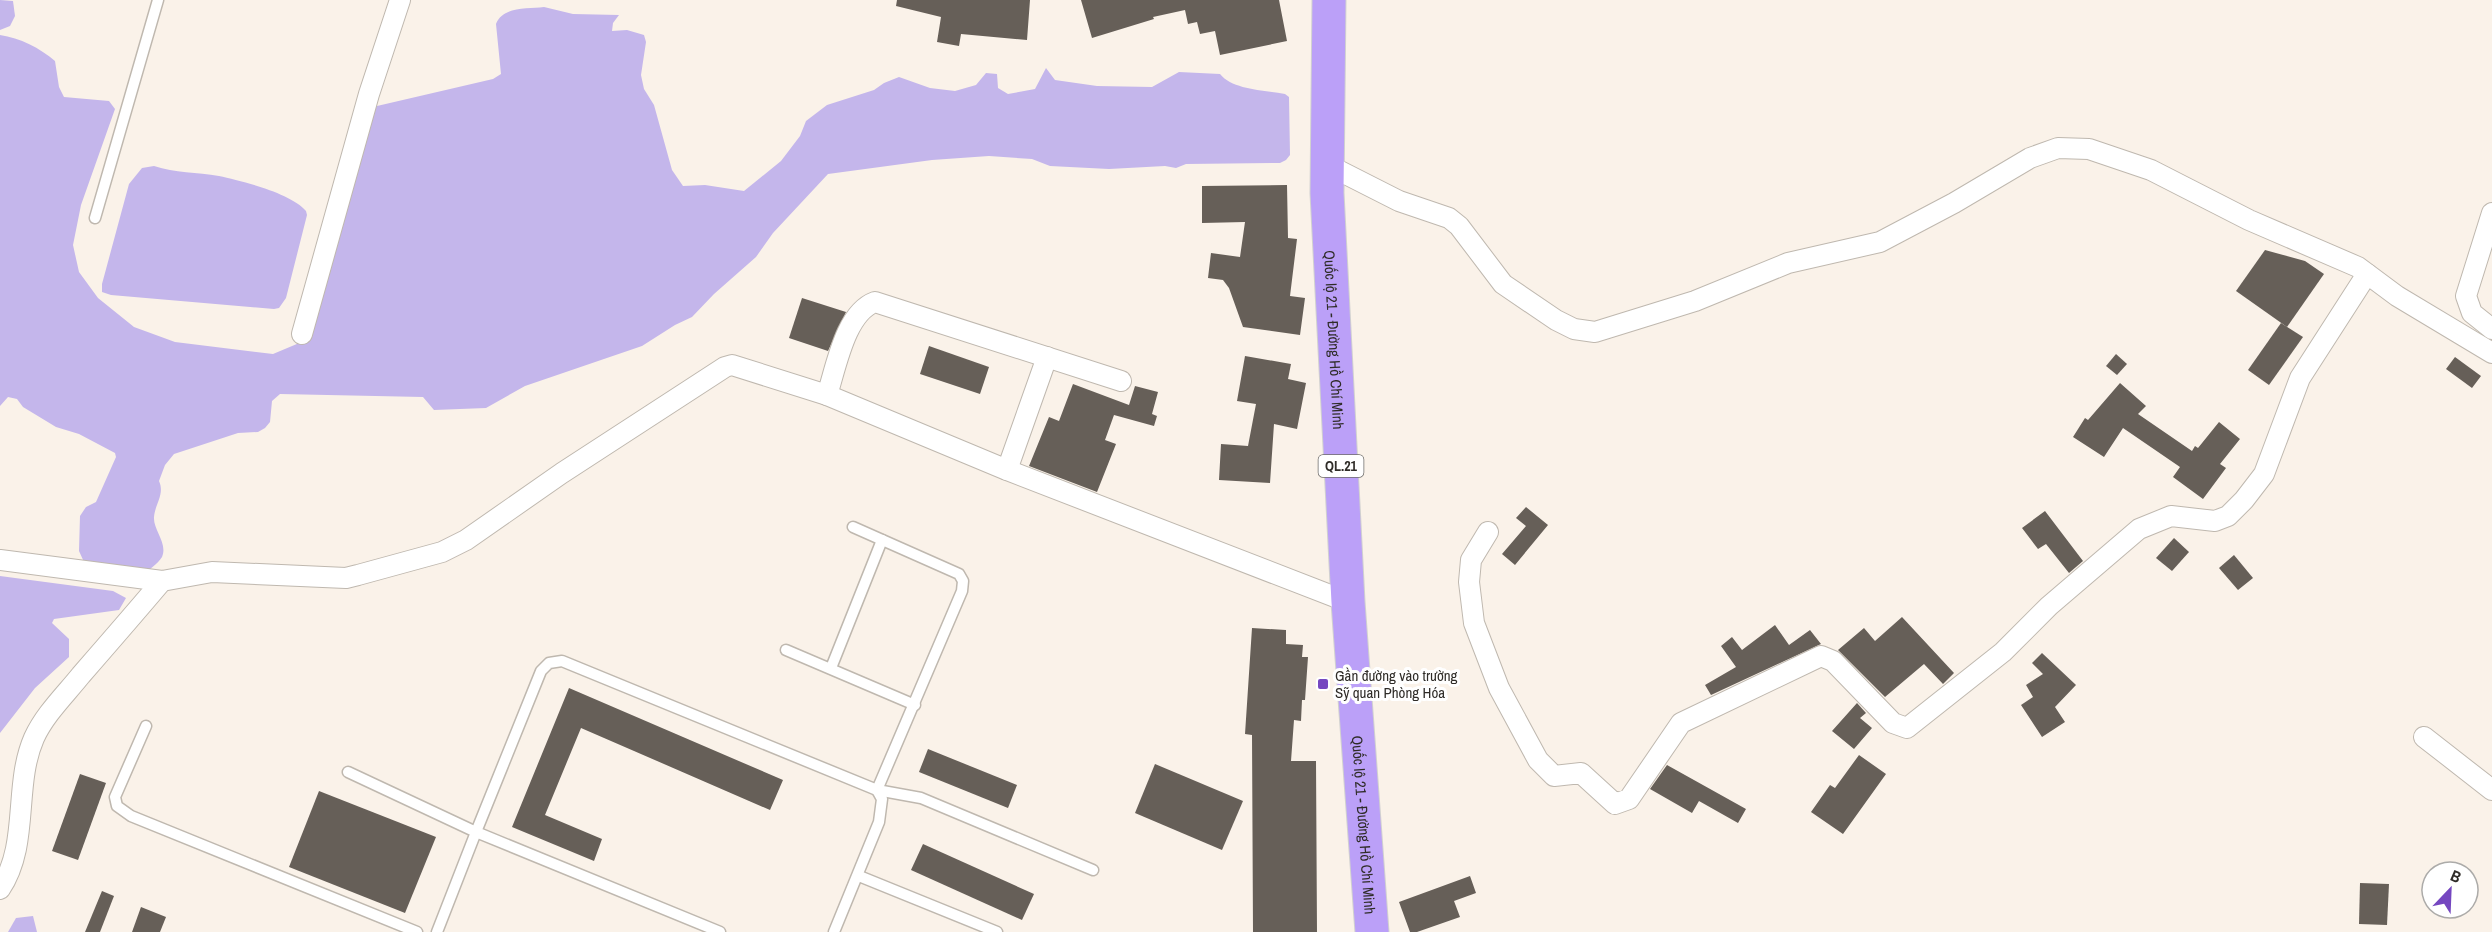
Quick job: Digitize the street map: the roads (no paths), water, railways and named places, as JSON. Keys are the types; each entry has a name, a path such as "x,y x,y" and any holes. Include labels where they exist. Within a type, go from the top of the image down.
{"highway":[{"name":"Quốc lộ 21 - Đường Hồ Chí Minh","path":"1329,0 1328,165 1348,602 1372,932"}],"street":[{"path":"302,334 369,94 400,0"},
{"path":"1328,165 1399,201 1449,218 1459,226 1503,284 1556,320 1574,329 1595,332 1695,301 1788,262 1880,242 1954,203 2030,158 2058,148 2089,149 2151,170 2249,220 2358,267 2397,296 2492,353"},
{"path":"2492,213 2466,296 2472,313 2492,329"},
{"path":"1488,532 1471,560 1469,582 1474,623 1499,688 1538,760 1554,776 1581,773 1616,804 1629,799 1681,723 1821,656 1833,661 1893,723 1907,728 2003,652 2049,606 2139,529 2171,516 2215,521 2228,516 2264,474 2300,378 2367,274"},
{"path":"828,395 851,325 866,306 875,302 1122,381"},
{"path":"1007,470 1047,357"},
{"path":"0,560 162,581 212,572 346,578 442,552 466,540 562,473 725,367 742,367 828,395 1007,470 1348,602"},
{"path":"0,889 12,867 17,843 21,790 35,737 51,710 162,581"},
{"path":"2424,736 2492,790"}],"lane":[{"path":"95,218 158,0"},
{"path":"853,527 959,573 963,581 962,591 877,790"},
{"path":"831,668 882,540"},
{"path":"786,650 915,705"},
{"path":"437,932 541,670 549,663 562,661 877,790 921,798 1094,870"},
{"path":"146,726 116,797 117,806 131,816 417,932"},
{"path":"348,772 476,832 720,932"},
{"path":"834,932 859,876 879,822 882,799 877,790"},
{"path":"859,876 997,932"}],"place":[{"name":"Gần đường vào trường Sỹ quan Phòng Hóa","path":"1323,684"}]}
